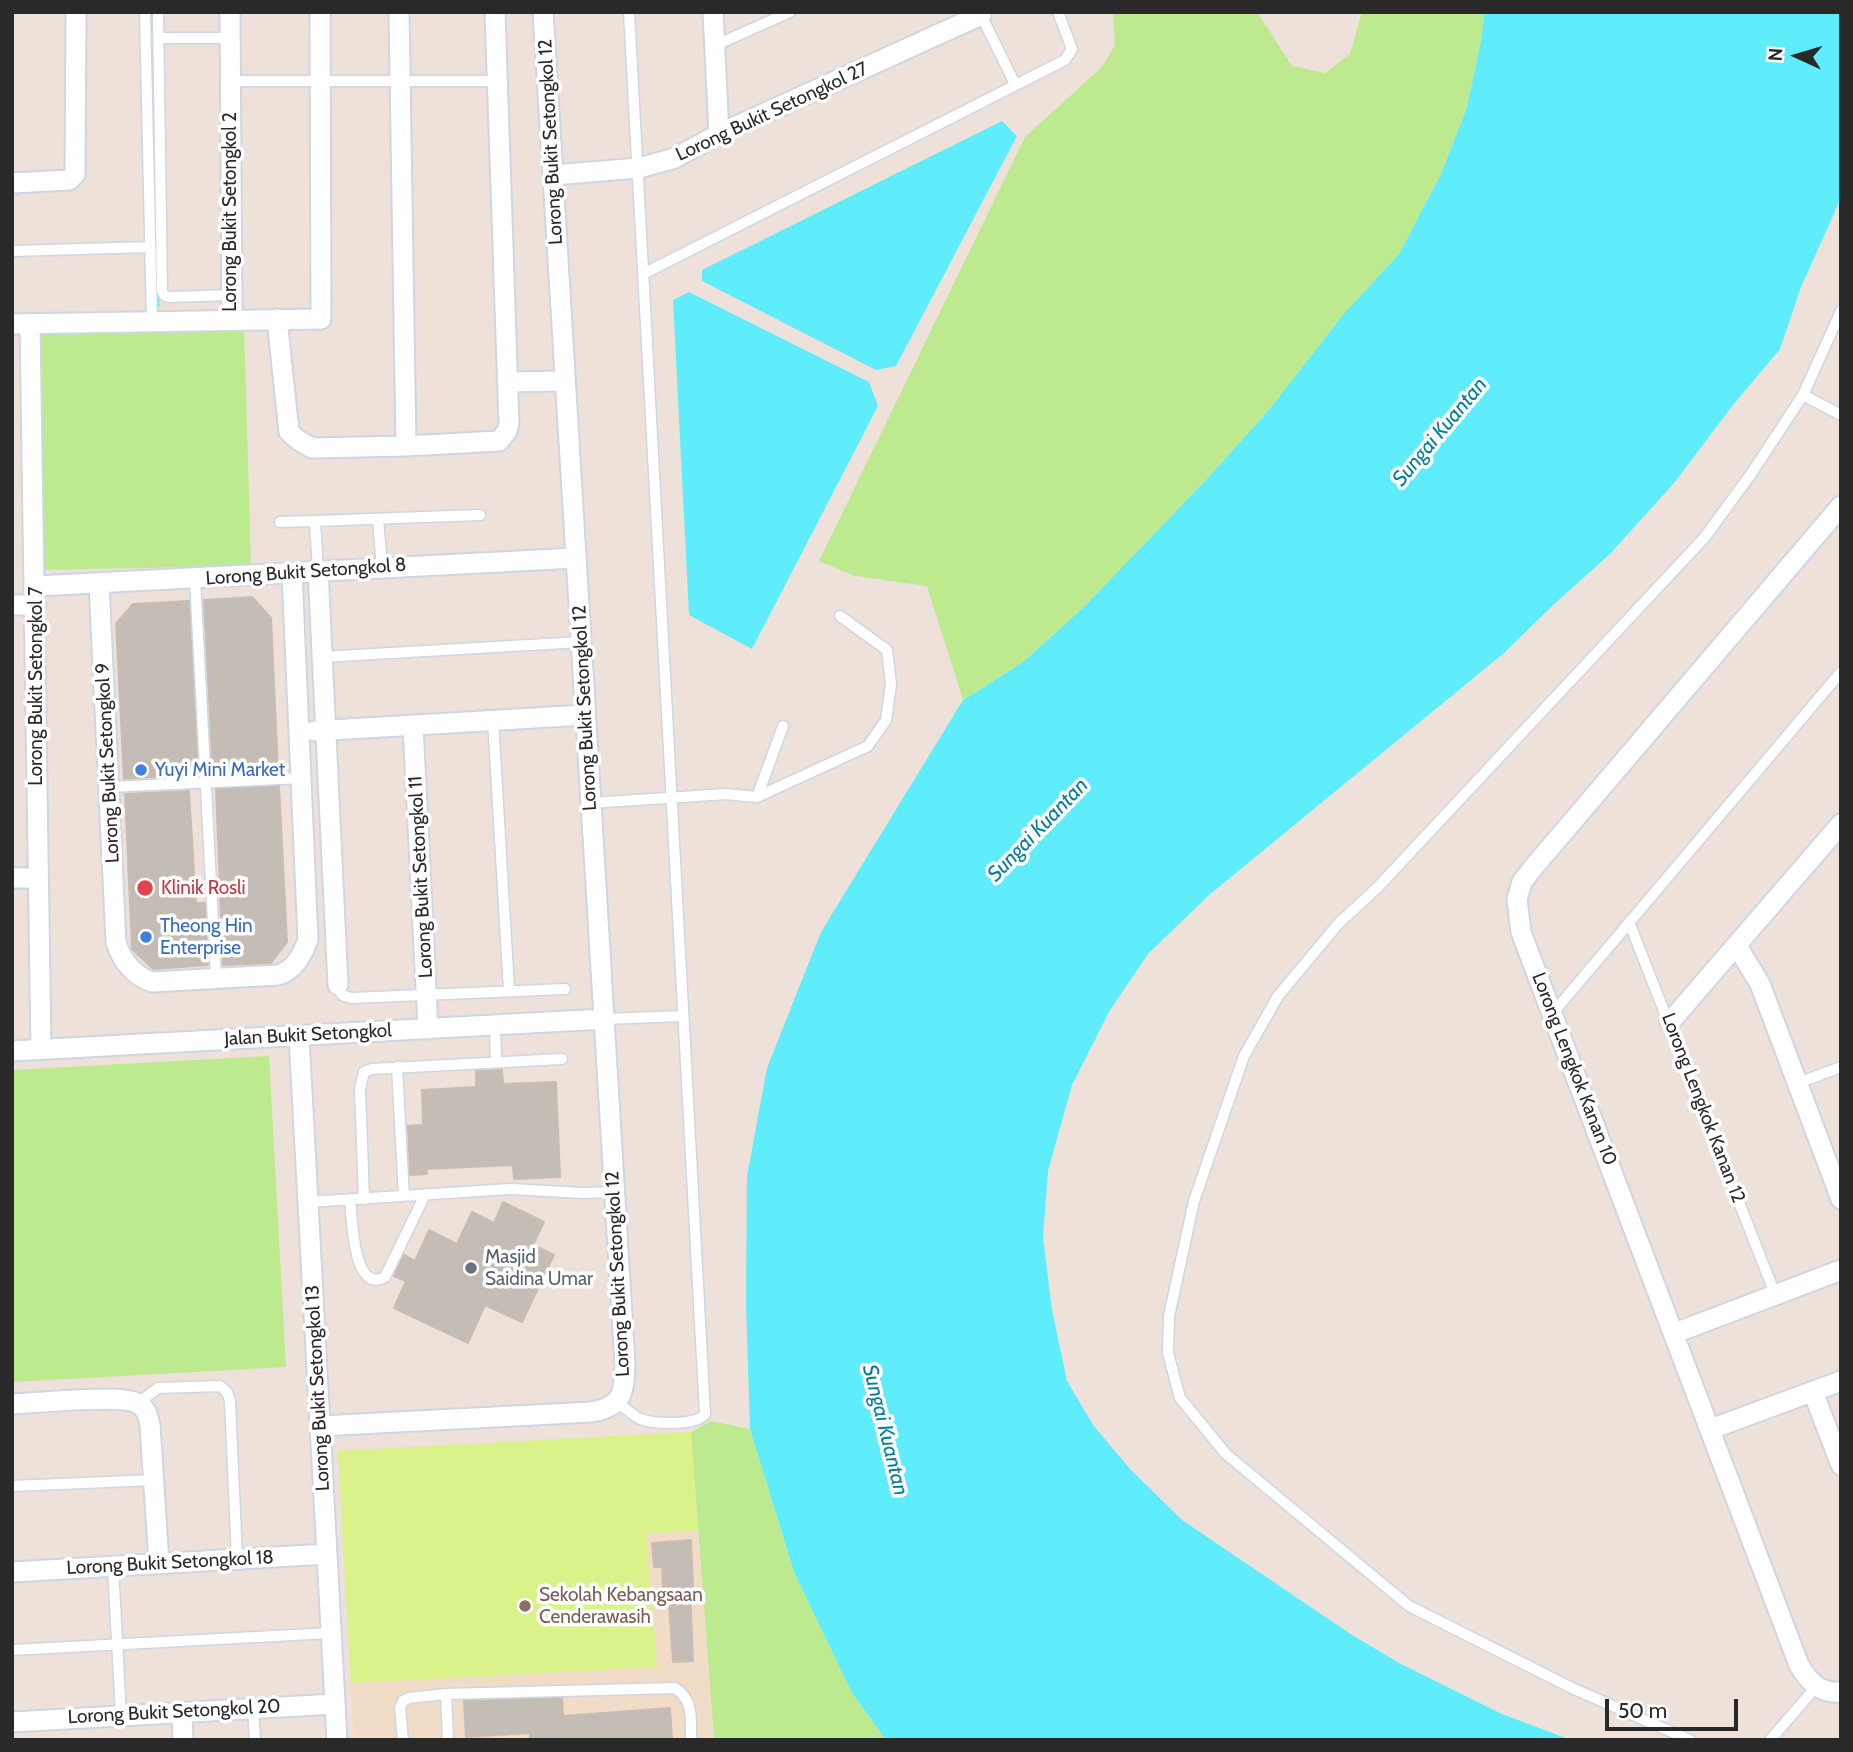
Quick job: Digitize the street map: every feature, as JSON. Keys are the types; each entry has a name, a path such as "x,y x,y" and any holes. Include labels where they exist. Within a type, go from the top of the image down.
{"street":[{"path":"12,183 69,180 75,174 76,12"},
{"name":"Lorong Bukit Setongkol 2","path":"21,324 232,320 230,12"},
{"path":"232,320 321,319 320,12"},
{"path":"399,12 406,446"},
{"path":"277,319 289,432 312,448 499,441 507,431 509,424 495,12"},
{"name":"Lorong Bukit Setongkol 12","path":"543,12 625,1364 624,1389 617,1402"},
{"path":"713,12 719,134"},
{"name":"Lorong Bukit Setongkol 27","path":"553,175 639,168 675,158 719,134 981,14"},
{"name":"Lorong Bukit Setongkol 7","path":"21,324 36,595 37,878 41,1049"},
{"path":"507,382 565,381"},
{"name":"Lorong Lengkok Kanan 10","path":"1816,1687 1806,1677 1800,1665 1552,1014 1521,932 1517,899 1522,882 1841,506"},
{"name":"Lorong Bukit Setongkol 8","path":"12,605 36,595 99,583 576,558"},
{"path":"318,570 338,985"},
{"path":"216,978 288,973 303,953 308,940 292,573"},
{"name":"Lorong Bukit Setongkol 9","path":"99,583 116,942 120,955 140,978 152,982 216,978"},
{"path":"299,732 585,715"},
{"name":"Lorong Bukit Setongkol 11","path":"413,725 428,1029"},
{"path":"1670,1022 1841,824"},
{"path":"12,878 37,878"},
{"path":"1737,946 1760,984 1798,1083 1836,1170 1841,1199"},
{"name":"Jalan Bukit Setongkol","path":"12,1051 604,1019"},
{"name":"Lorong Bukit Setongkol 13","path":"299,1036 337,1740"},
{"path":"1675,1333 1841,1270"},
{"path":"1711,1429 1841,1381"},
{"path":"1813,1392 1841,1465"},
{"path":"12,1404 115,1399 138,1403 146,1411 150,1425 159,1564"},
{"path":"320,1426 591,1412 608,1408 617,1402"},
{"name":"Lorong Bukit Setongkol 18","path":"12,1572 327,1554"},
{"path":"1816,1687 1827,1693 1841,1692"},
{"name":"Lorong Bukit Setongkol 20","path":"12,1722 335,1704"},
{"path":"182,1712 183,1740"}],"lane":[{"path":"145,12 152,322"},
{"path":"159,12 162,291 165,296 172,297 232,295"},
{"path":"617,1402 636,1418 657,1424 698,1420 705,1414 629,12"},
{"path":"716,45 790,12"},
{"path":"645,273 1070,55 1072,49 1058,12"},
{"path":"981,14 1014,84"},
{"path":"158,38 230,38"},
{"path":"230,81 496,81"},
{"path":"12,251 150,247"},
{"path":"1690,1740 1560,1683 1409,1606 1226,1454 1180,1398 1168,1353 1169,1315 1194,1201 1244,1056 1278,996 1339,923 1377,888 1705,537 1803,395 1841,311"},
{"path":"1803,395 1841,415"},
{"path":"280,522 480,515"},
{"path":"378,519 383,567"},
{"path":"315,521 318,570"},
{"path":"195,579 216,978"},
{"path":"591,803 671,800 726,794 757,797 868,746 886,720 891,684 887,650 840,616"},
{"path":"322,657 581,642"},
{"path":"1552,1014 1841,673"},
{"path":"494,719 509,990"},
{"path":"757,797 783,726"},
{"path":"109,787 301,778"},
{"name":"Lorong Lengkok Kanan 12","path":"1629,922 1775,1294"},
{"path":"338,985 342,995 351,998 565,989"},
{"path":"604,1019 683,1016"},
{"path":"495,1025 496,1062"},
{"path":"364,1199 360,1080 364,1072 397,1067 562,1059"},
{"path":"397,1067 404,1196"},
{"path":"1798,1083 1841,1067"},
{"path":"308,1202 510,1189 614,1192"},
{"path":"350,1199 359,1261 366,1276 373,1281 379,1281 385,1277 425,1195"},
{"path":"138,1403 158,1388 220,1386 227,1392 230,1401 237,1559"},
{"path":"12,1486 154,1480"},
{"path":"113,1567 121,1715"},
{"path":"12,1650 331,1633"},
{"path":"1770,1740 1816,1687"},
{"path":"403,1740 400,1707 402,1701 409,1698 446,1694 676,1688 685,1694 690,1707 691,1740"},
{"path":"446,1694 448,1740"},
{"path":"253,1708 255,1740"}],"shaded area":[{"name":"Sekolah Kebangsaan Cenderawasih","path":"691,1432 713,1740 354,1740 338,1451"}],"green space":[{"path":"1113,12 1257,12 1292,66 1325,73 1350,54 1362,12 1484,12 1482,36 1467,107 1441,174 1399,254 1342,316 1268,411 1084,607 1022,663 963,700 927,586 855,576 819,561 1025,137 1102,67 1115,45"},
{"path":"244,325 251,566 37,570 34,330"},
{"path":"269,1056 286,1367 12,1382 12,1070"},
{"path":"711,1421 750,1429 794,1572 852,1693 886,1740 714,1740 691,1432"},
{"name":"Sekolah Kebangsaan Cenderawasih","path":"691,1432 698,1530 646,1534 657,1667 351,1683 338,1451"}],"water":[{"name":"Sungai Kuantan","path":"1484,12 1841,12 1841,198 1801,287 1780,349 1733,405 1674,483 1610,554 1504,653 1209,895 1148,954 1110,1010 1072,1085 1048,1171 1043,1237 1052,1310 1067,1381 1093,1425 1130,1469 1182,1520 1352,1635 1401,1664 1502,1714 1571,1740 886,1740 852,1693 794,1572 750,1429 746,1304 747,1176 767,1068 821,932 963,700 1022,663 1084,607 1268,411 1342,316 1399,254 1441,174 1467,107 1482,36"},
{"path":"1002,121 1017,136 896,366 876,370 702,281 702,270"},
{"path":"689,292 869,382 878,406 752,649 689,615 673,300"}],"building":[{"path":"252,597 271,618 278,772 215,775 204,600"},
{"path":"189,601 198,774 124,779 116,624 133,604"},
{"path":"279,786 287,942 271,963 223,965 216,789"},
{"path":"189,791 196,903 205,903 208,965 153,969 132,949 125,794"},
{"path":"502,1070 503,1084 556,1082 560,1177 514,1179 513,1165 426,1169 427,1174 410,1175 408,1126 423,1125 422,1090 476,1087 476,1071"},
{"name":"Masjid Saidina Umar","path":"503,1202 544,1222 533,1245 554,1255 522,1322 485,1305 468,1343 394,1308 406,1281 394,1276 404,1255 415,1261 429,1230 457,1244 472,1212 494,1223"},
{"path":"691,1540 693,1661 673,1662 668,1589 663,1590 662,1567 654,1567 652,1543"},
{"path":"562,1698 563,1716 670,1708 672,1740 530,1740 530,1733 466,1737 464,1701"}],"waterway":[{"path":"153,12 157,305"}],"place":[{"name":"Yuyi Mini Market","path":"141,770"},
{"name":"Klinik Rosli","path":"145,888"},
{"name":"Theong Hin Enterprise","path":"146,937"},
{"name":"Masjid Saidina Umar","path":"471,1268"},
{"name":"Sekolah Kebangsaan Cenderawasih","path":"525,1606"}]}
